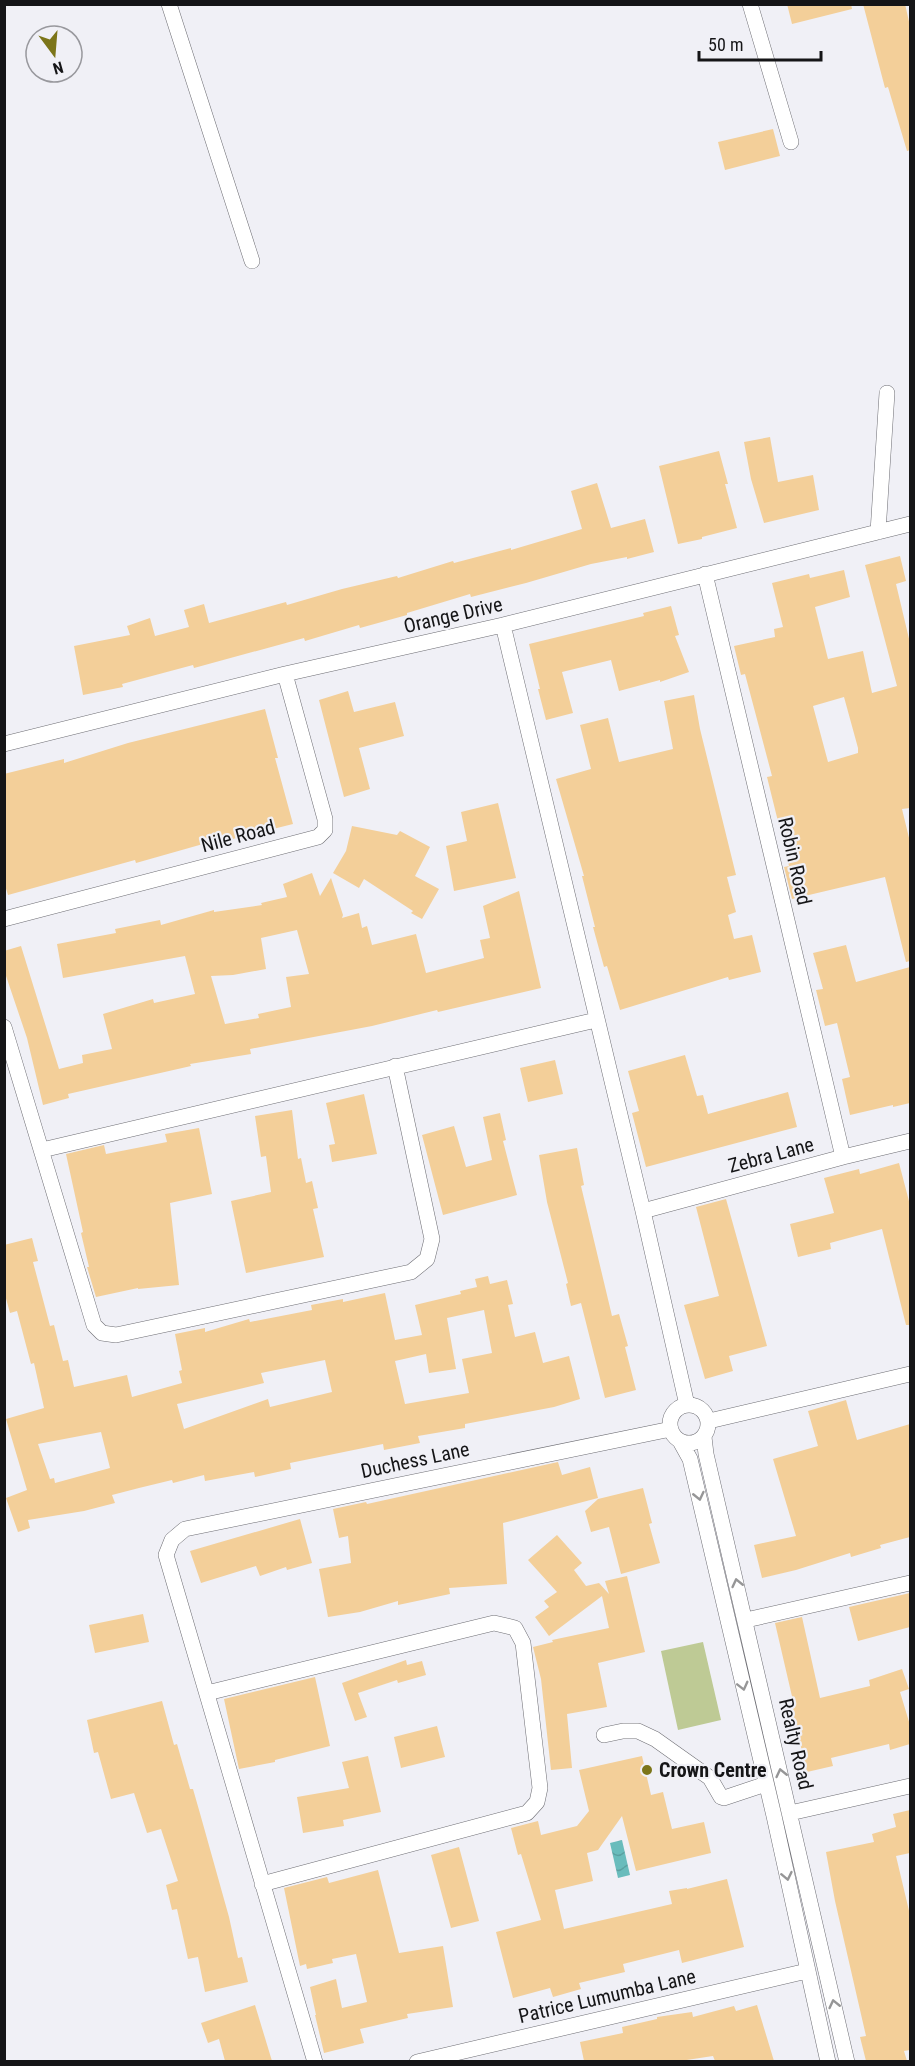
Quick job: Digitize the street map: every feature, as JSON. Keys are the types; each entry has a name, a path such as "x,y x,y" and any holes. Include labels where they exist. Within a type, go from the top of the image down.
{"street":[{"path":"169,4 252,261"},
{"path":"750,4 790,142"},
{"path":"878,532 887,393"},
{"name":"Orange Drive","path":"4,744 285,674 504,625 910,524"},
{"name":"Robin Road","path":"705,574 843,1157"},
{"path":"504,625 687,1405"},
{"name":"Nile Road","path":"4,919 318,837 325,830 325,819 285,674"},
{"path":"42,1150 596,1020"},
{"path":"4,1027 94,1325 102,1333 116,1335 411,1272 427,1259 432,1239 394,1066"},
{"name":"Zebra Lane","path":"643,1211 910,1141"},
{"path":"708,1421 910,1374"},
{"path":"687,1405 696,1406 705,1412 708,1421 708,1429 704,1437 693,1443 675,1435 671,1419 677,1410 687,1405"},
{"name":"Duchess Lane","path":"207,1693 166,1555 172,1540 185,1529 675,1435"},
{"name":"Realty Road","path":"675,1435 690,1459 828,2061"},
{"name":"Realty Road","path":"704,1437 847,2061"},
{"path":"746,1620 910,1583"},
{"path":"262,1884 528,1813 537,1802 540,1788 523,1643 515,1628 494,1623 207,1693 262,1884 315,2061"},
{"path":"604,1735 622,1731 638,1731 656,1738 710,1778 721,1797 724,1798 766,1784"},
{"path":"790,1813 910,1786"},
{"name":"Patrice Lumumba Lane","path":"417,2061 807,1971"}],"green space":[{"path":"703,1642 721,1720 678,1730 661,1651"}],"water":[{"path":"622,1840 630,1875 618,1878 610,1843"}],"building":[{"path":"787,4 851,4 852,9 792,24"},
{"path":"863,4 905,4 910,26 910,150 907,151 888,87 885,88"},
{"path":"773,129 780,156 725,170 718,142"},
{"path":"770,437 778,482 813,475 819,510 764,523 751,479 744,442"},
{"path":"719,451 737,528 678,544 659,466"},
{"path":"597,483 611,528 645,519 654,552 627,559 627,557 591,564 471,597 470,594 360,628 359,625 305,641 304,638 194,668 193,665 122,684 123,687 83,695 74,646 130,635 127,626 150,618 155,636 189,627 184,610 204,604 209,623 286,602 287,605 342,589 397,576 398,578 453,561 454,563 511,548 511,550 582,529 571,491"},
{"path":"900,556 906,581 896,584 910,643 910,808 902,809 910,842 910,961 906,962 885,877 792,899 784,867 789,866 767,777 772,776 745,674 741,675 734,646 775,637 774,629 783,627 772,583 809,574 810,578 844,570 850,597 815,607 828,659 863,651 872,693 897,686 865,565","holes":["844,697 858,753 828,762 813,706"]},
{"path":"671,606 679,635 675,636 689,672 660,682 660,680 619,691 611,660 562,672 573,713 546,720 529,644 644,616 643,613"},
{"path":"348,691 354,712 395,702 404,736 359,748 370,789 344,797 319,700"},
{"path":"694,695 700,729 736,875 727,877 736,912 728,915 734,939 752,935 761,972 729,980 728,977 620,1010 607,966 604,967 593,927 595,927 582,876 584,876 556,779 591,769 580,725 608,718 619,762 673,749 664,701"},
{"path":"265,709 278,758 275,758 293,824 204,846 203,844 136,863 135,860 8,895 4,882 4,774 64,759 64,763 128,743"},
{"path":"498,803 516,878 454,891 446,846 467,841 461,812"},
{"path":"352,826 397,835 400,831 430,847 415,876 439,889 422,919 364,879 359,888 333,873 346,851"},
{"path":"312,873 320,896 331,878 342,918 359,913 362,928 367,926 372,945 416,934 426,973 484,958 480,940 490,938 483,906 519,891 541,988 372,1026 250,1049 251,1054 190,1064 191,1066 68,1094 69,1098 43,1105 27,1038 4,970 4,951 21,946 59,1069 83,1063 82,1055 112,1049 103,1014 153,999 154,1003 195,994 185,956 63,978 57,944 116,933 115,929 160,920 161,925 214,910 214,912 262,905 261,903 287,897 283,884","holes":["297,930 309,974 286,977 291,1007 258,1014 259,1018 225,1024 211,976 266,969 261,938"]},
{"path":"846,945 856,982 910,967 910,1103 850,1115 842,1079 850,1077 837,1023 825,1026 816,990 823,989 813,953"},
{"path":"685,1055 697,1096 703,1095 708,1114 788,1092 797,1127 646,1167 632,1113 639,1111 628,1071"},
{"path":"555,1060 563,1094 528,1102 520,1068"},
{"path":"364,1094 377,1154 332,1162 329,1145 335,1144 326,1103"},
{"path":"292,1110 298,1159 301,1158 306,1183 312,1181 318,1208 313,1209 324,1257 246,1273 231,1201 271,1192 266,1156 261,1157 255,1116"},
{"path":"500,1113 506,1140 503,1141 517,1195 443,1215 422,1135 454,1126 466,1167 492,1160 483,1117"},
{"path":"199,1128 212,1194 170,1203 179,1285 138,1288 96,1297 87,1267 89,1267 81,1233 83,1232 66,1154 104,1145 106,1154 167,1142 165,1134"},
{"path":"577,1148 584,1185 581,1186 612,1316 619,1314 636,1390 605,1398 581,1303 571,1306 566,1284 568,1283 547,1202 539,1155"},
{"path":"899,1163 910,1205 910,1325 906,1325 882,1229 830,1243 831,1249 798,1257 790,1224 834,1213 824,1178 859,1169 860,1174"},
{"path":"726,1199 767,1346 729,1356 733,1371 705,1379 684,1305 719,1296 696,1207"},
{"path":"32,1238 38,1261 33,1262 50,1326 54,1325 63,1361 68,1360 74,1387 127,1375 132,1397 182,1383 179,1371 182,1370 175,1334 205,1328 205,1332 249,1319 250,1322 312,1310 311,1305 343,1299 343,1302 385,1293 395,1340 422,1335 415,1305 461,1294 460,1291 477,1287 475,1279 488,1276 490,1284 507,1280 513,1304 508,1305 515,1337 535,1332 543,1363 569,1356 580,1399 554,1407 465,1424 465,1428 418,1436 420,1443 384,1450 383,1444 290,1463 291,1469 255,1477 254,1472 205,1481 204,1475 173,1483 172,1480 112,1495 115,1503 84,1511 28,1520 30,1528 18,1532 6,1498 27,1490 6,1419 44,1408 34,1363 31,1364 17,1311 10,1313 4,1291 4,1245","holes":["484,1310 492,1353 462,1359 469,1393 405,1404 395,1361 426,1354 429,1373 456,1369 447,1318","325,1360 332,1392 270,1407 268,1399 184,1429 177,1404 264,1383 261,1373","101,1432 110,1468 55,1483 54,1478 50,1479 38,1444"]},
{"path":"846,1400 857,1440 910,1424 910,1537 880,1545 881,1548 851,1557 850,1553 762,1578 754,1545 796,1536 773,1459 818,1446 808,1411"},
{"path":"558,1462 562,1475 590,1467 598,1498 503,1523 507,1584 449,1588 450,1594 398,1605 398,1601 360,1612 328,1617 319,1569 351,1563 348,1536 339,1538 333,1509 366,1502 367,1504"},
{"path":"643,1488 652,1523 649,1524 660,1563 621,1574 609,1527 591,1532 585,1511 598,1499"},
{"path":"300,1519 312,1563 287,1570 286,1567 260,1576 256,1566 201,1583 190,1551"},
{"path":"557,1535 582,1563 574,1570 586,1586 599,1583 609,1594 605,1581 627,1576 645,1652 598,1663 607,1707 567,1714 572,1768 551,1770 541,1679 533,1647 553,1642 552,1640 609,1628 602,1596 549,1636 535,1617 549,1607 544,1601 557,1592 528,1560"},
{"path":"910,1593 910,1627 858,1641 849,1607"},
{"path":"143,1614 149,1642 95,1653 89,1625"},
{"path":"802,1617 820,1698 870,1686 869,1680 902,1669 909,1689 900,1692 910,1725 910,1744 890,1750 889,1744 831,1758 833,1766 807,1772 775,1623"},
{"path":"406,1660 407,1665 422,1661 426,1675 398,1683 397,1680 358,1693 367,1717 355,1721 342,1683"},
{"path":"315,1677 330,1746 275,1760 275,1762 239,1769 224,1699"},
{"path":"162,1701 174,1745 177,1744 190,1789 193,1789 229,1917 238,1958 242,1957 248,1982 205,1992 198,1957 188,1959 177,1909 172,1910 166,1885 178,1881 161,1829 147,1833 134,1793 111,1799 98,1752 94,1753 87,1720"},
{"path":"437,1726 445,1757 401,1768 394,1737"},
{"path":"368,1756 381,1812 343,1820 344,1826 303,1833 297,1797 349,1788 342,1762"},
{"path":"642,1756 651,1795 663,1792 672,1829 704,1822 711,1853 636,1871 622,1816 598,1850 587,1853 593,1881 555,1890 564,1929 672,1904 669,1891 727,1879 744,1947 682,1963 679,1950 623,1964 625,1972 579,1983 581,1989 553,1997 550,1988 513,1998 496,1932 541,1920 511,1828 538,1821 541,1835 577,1826 589,1811 579,1770"},
{"path":"910,1810 910,1853 896,1856 910,1915 910,2050 904,2051 907,2061 866,2061 860,2037 866,2036 826,1852 874,1842 872,1834 896,1827 893,1814"},
{"path":"459,1847 479,1921 451,1928 431,1855"},
{"path":"378,1870 399,1953 443,1946 453,2007 407,2014 408,2018 360,2029 364,2043 324,2053 310,1987 336,1979 342,2008 367,2002 356,1954 332,1959 333,1963 307,1969 306,1964 300,1966 284,1888 327,1877 329,1883"},
{"path":"255,2005 272,2061 225,2061 219,2039 208,2043 201,2023"},
{"path":"757,2005 774,2061 715,2061 713,2056 680,2061 584,2061 580,2042 623,2033 622,2027 657,2019 657,2017 692,2012 693,2017 734,2006 736,2011"}],"place":[{"name":"Crown Centre","path":"647,1770"}]}
